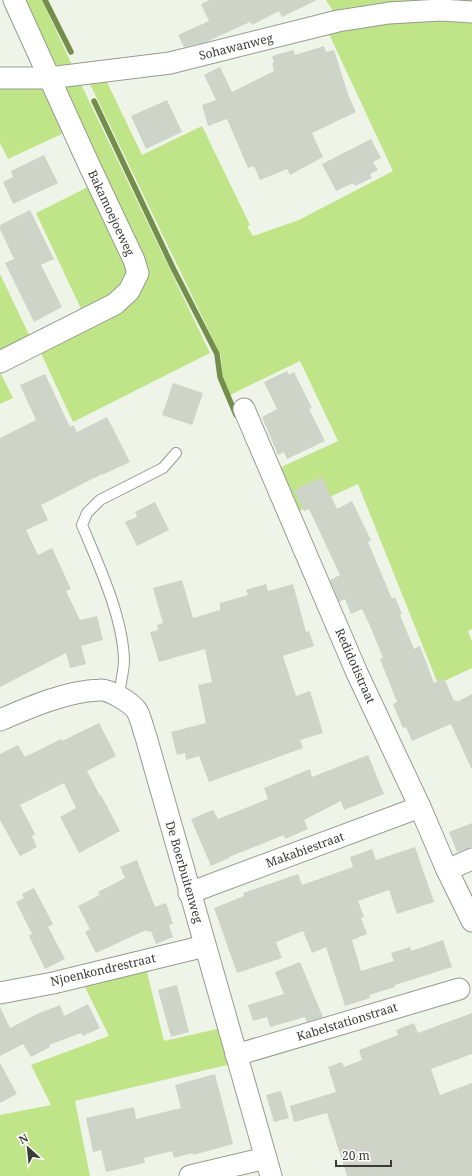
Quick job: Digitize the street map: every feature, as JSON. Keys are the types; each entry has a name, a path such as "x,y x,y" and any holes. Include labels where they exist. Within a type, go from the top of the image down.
{"street":[{"name":"Bakamoejoeweg","path":"0,362 115,304 129,291 138,273 134,260 14,0"},
{"name":"Sohawanweg","path":"0,78 49,78 170,63 338,21 389,13 441,10 472,12"},
{"name":"Redidotistraat","path":"244,409 357,673 420,807 447,870 472,921"},
{"name":"De Boerbuitenweg","path":"0,720 27,708 71,694 102,689 119,696 129,702 137,710 146,737 189,893 268,1167"},
{"name":"Makabiestraat","path":"189,893 420,807"},
{"path":"447,870 472,859"},
{"name":"Njoenkondrestraat","path":"0,994 53,983 205,946"},
{"name":"Kabelstationstraat","path":"236,1055 459,989"},
{"path":"190,1176 268,1167"}],"lane":[{"path":"119,696 124,663 120,632 110,595 82,525 86,513 100,500 163,468 176,453"}],"green space":[{"path":"20,0 42,0 73,67 58,66 50,62"},
{"path":"326,0 472,0 472,2 393,2 333,11"},
{"path":"405,20 472,21 472,629 468,631 472,642 472,668 438,684 358,484 297,512 277,469 338,441 300,361 230,395 222,377 221,356 88,80 106,80 142,155 202,126 250,225 247,226 253,236 299,220 393,171 329,34"},
{"path":"79,80 210,353 73,422 40,351 141,284 63,94 65,84"},
{"path":"0,84 46,88 66,132 8,159 0,143"},
{"path":"90,186 130,273 123,291 83,313 36,213"},
{"path":"0,274 32,341 0,357"},
{"path":"0,372 13,398 0,404"},
{"path":"145,964 164,1041 221,1028 231,1064 75,1101 90,1176 0,1176 0,1115 51,1105 31,1065 109,1036 82,981"}],"building":[{"path":"210,0 317,0 282,17 279,11 252,25 250,22 206,42 184,47 178,35 209,21 201,4"},
{"path":"324,46 326,52 334,50 349,97 356,112 312,133 323,157 290,175 287,169 260,180 254,166 248,168 227,119 208,126 202,105 216,100 204,75 220,67 232,92 274,71 272,56 293,50 295,55"},
{"path":"167,100 182,132 146,149 131,116"},
{"path":"371,139 381,158 373,162 378,170 370,174 372,178 355,186 353,183 336,191 322,164"},
{"path":"44,155 58,183 13,204 3,182 13,177 11,171"},
{"path":"30,210 54,259 41,265 62,307 34,322 5,263 14,259 0,229 0,225"},
{"path":"287,371 289,375 294,372 312,408 309,409 325,441 287,459 284,452 278,455 262,417 277,409 264,382"},
{"path":"45,374 70,427 73,425 77,432 107,417 130,462 102,474 41,505 48,520 26,530 38,555 52,548 71,589 66,591 80,620 97,616 103,640 81,646 86,664 70,668 66,653 0,687 0,438 36,420 20,385"},
{"path":"173,383 203,393 192,425 162,415"},
{"path":"322,477 337,509 352,501 371,540 368,542 392,599 395,597 402,614 400,615 414,649 420,646 434,683 444,678 454,701 457,700 457,702 472,694 472,770 451,724 412,741 406,727 403,728 393,704 397,702 380,659 383,658 371,628 362,609 351,614 345,599 339,602 330,580 340,575 309,509 304,511 294,490"},
{"path":"155,502 169,530 137,546 125,522 137,517 135,512"},
{"path":"182,580 193,618 220,610 220,603 248,595 246,590 266,584 268,591 293,584 306,632 309,631 314,646 283,656 296,696 310,691 323,733 300,740 303,748 209,782 199,756 186,760 185,753 177,755 171,732 206,723 198,685 212,682 205,649 159,662 150,632 158,630 157,625 163,623 153,588"},
{"path":"99,723 116,756 87,771 120,831 79,853 60,817 76,808 64,783 20,805 35,834 32,836 37,847 20,856 0,820 0,754 18,745 25,757 61,739 62,741"},
{"path":"368,755 384,794 344,810 341,801 304,820 308,829 285,839 284,835 229,857 211,866 191,819 213,810 218,819 268,799 264,788 310,769 312,777"},
{"path":"472,823 472,847 457,852 449,832"},
{"path":"415,847 434,902 397,914 389,890 358,901 364,917 361,918 367,934 352,940 361,971 394,961 391,953 410,947 411,951 443,940 452,967 395,985 395,987 369,995 370,998 345,1006 326,947 312,953 303,931 276,942 282,958 237,973 214,908 244,896 243,893 298,874 302,885 353,867 350,857 372,849 376,860"},
{"path":"137,860 155,907 166,903 173,924 169,925 173,937 156,944 151,931 147,932 146,930 96,953 85,932 90,929 78,906 100,895 98,892 125,878 120,867"},
{"path":"34,888 53,924 48,927 65,959 45,969 29,936 32,934 16,902 24,898 22,894"},
{"path":"300,962 323,1017 307,1022 305,1017 270,1027 267,1017 253,1021 248,1005 284,994 275,972"},
{"path":"177,985 189,1032 171,1037 158,990"},
{"path":"88,1004 100,1028 83,1036 81,1033 49,1045 50,1047 31,1057 23,1044 0,1056 0,1007 10,1028 37,1014 60,1005 64,1016"},
{"path":"472,1013 472,1054 431,1069 440,1095 472,1083 472,1176 347,1176 327,1113 294,1122 290,1106 336,1092 328,1067 342,1062 344,1067 362,1060 359,1050 398,1035 396,1030 414,1023 418,1033"},
{"path":"0,1063 17,1094 0,1103"},
{"path":"215,1074 233,1144 193,1155 193,1153 174,1158 172,1151 144,1158 145,1163 106,1172 101,1150 93,1152 86,1118 134,1107 136,1119 181,1108 175,1085"},
{"path":"281,1091 289,1118 274,1122 266,1095"}],"waterway":[{"path":"45,0 71,52"},
{"path":"94,101 173,268 217,354 220,377 236,415"}]}
